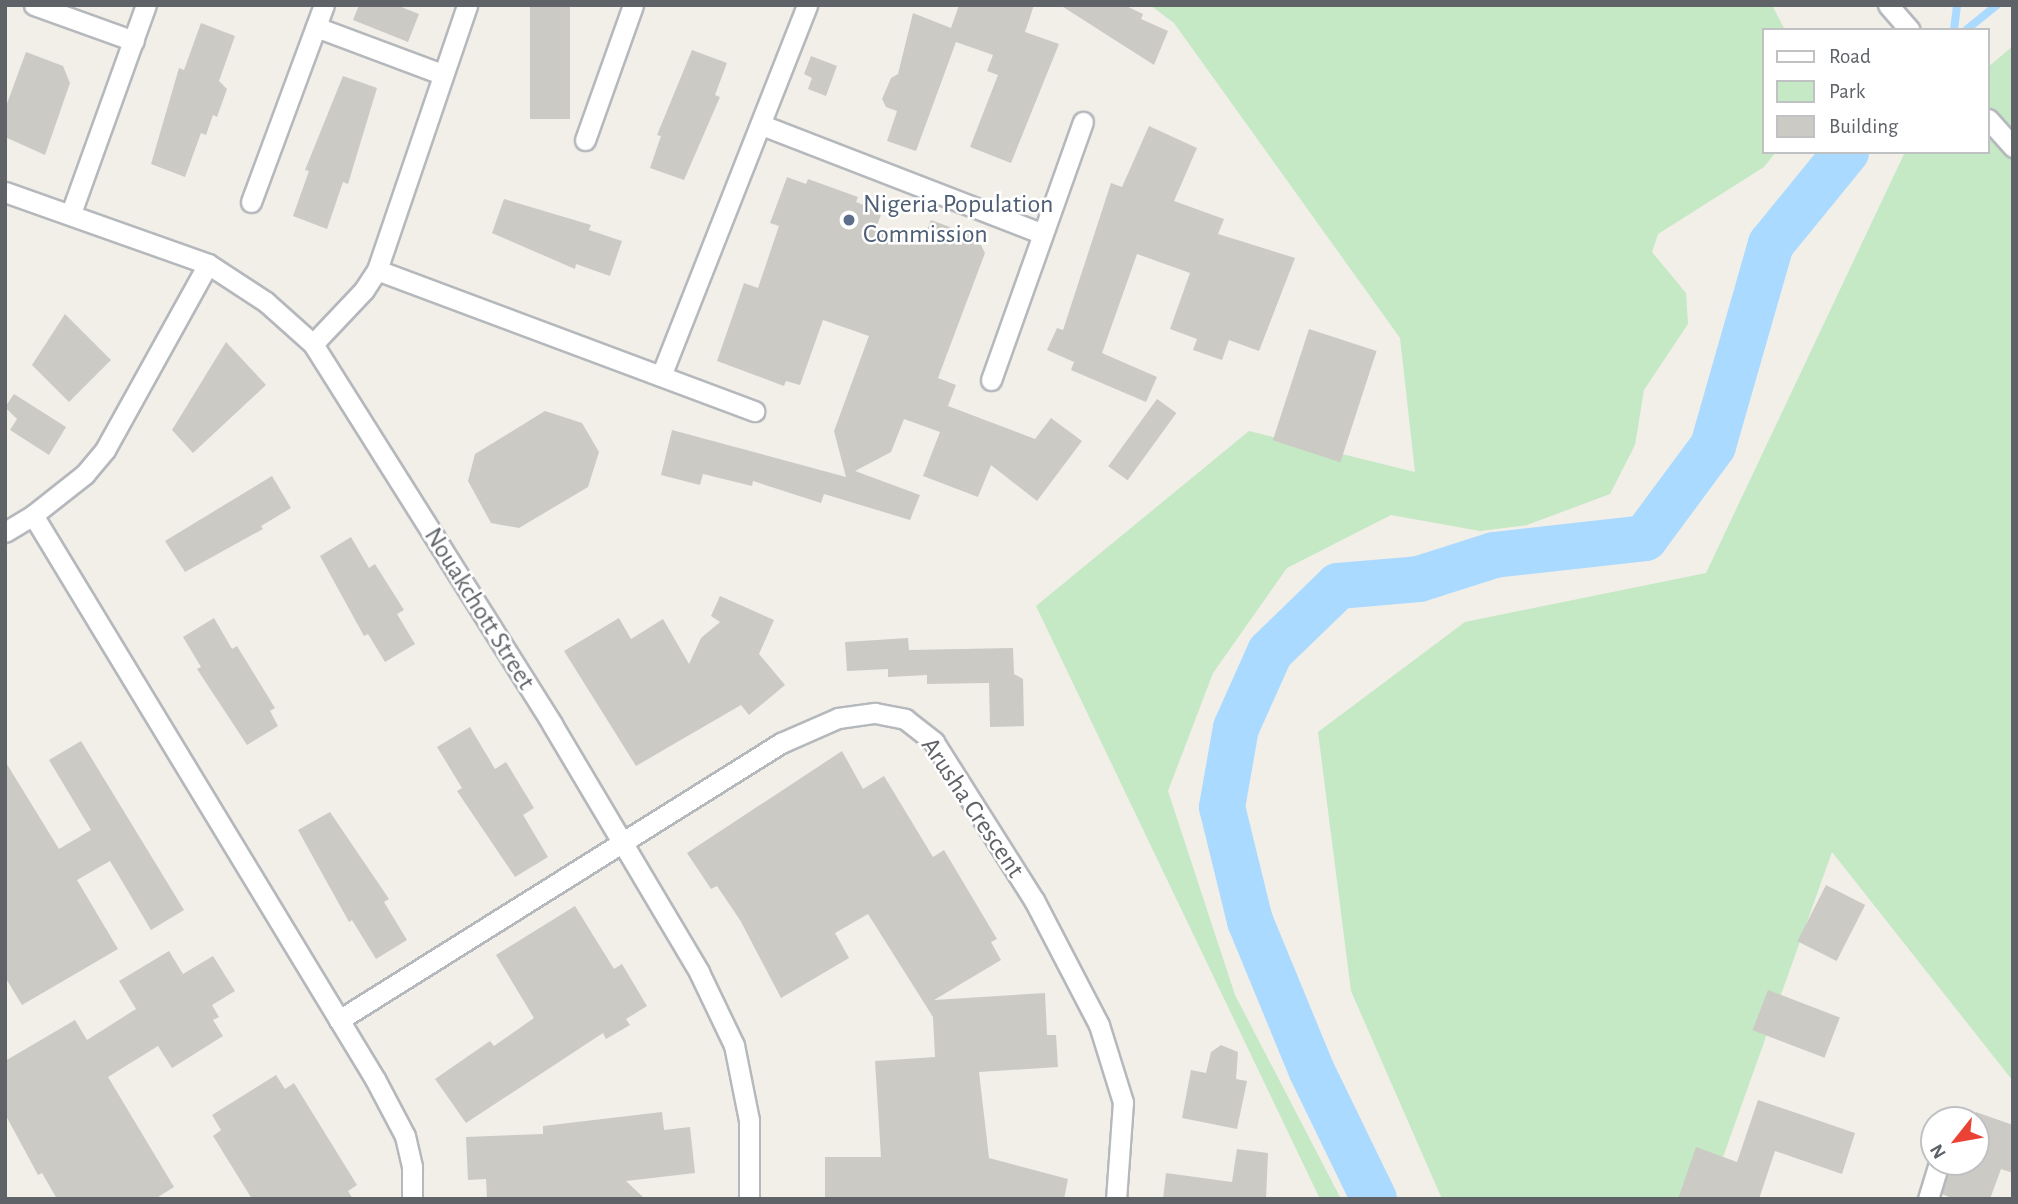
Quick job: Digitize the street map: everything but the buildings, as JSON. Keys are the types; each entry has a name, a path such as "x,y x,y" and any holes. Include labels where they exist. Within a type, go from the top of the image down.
{"street":[{"path":"34,5 134,41"},
{"path":"71,213 146,5"},
{"path":"251,202 324,5"},
{"path":"313,344 364,290 377,270 467,5"},
{"path":"585,140 633,5"},
{"path":"662,376 807,5"},
{"path":"1892,10 1908,28"},
{"path":"316,27 442,74"},
{"path":"1990,121 2013,147"},
{"path":"991,380 1040,233 1083,122"},
{"path":"762,125 1040,233"},
{"name":"Nouakchott Street","path":"5,192 71,213 208,264 266,302 313,344 699,972 734,1045 749,1120 749,1199"},
{"path":"5,532 33,515 85,474 106,450 208,264"},
{"path":"377,270 754,411"},
{"path":"33,515 339,1020 405,1136 412,1167 412,1199"},
{"name":"Arusha Crescent","path":"339,1020 804,733 838,718 875,713 905,719 934,742 1034,900 1100,1025 1123,1102 1116,1199"},
{"path":"1928,1199 1935,1176"}],"green space":[{"path":"1150,5 1772,5 1784,28 1762,28 1762,154 1774,154 1764,167 1658,234 1652,252 1686,293 1688,324 1644,390 1635,445 1610,494 1527,525 1480,531 1391,515 1287,568 1213,673 1168,791 1235,995 1341,1199 1320,1199 1036,606 1249,431 1415,472 1400,338 1174,23"},
{"path":"2013,46 2013,1081 1832,852 1708,1199 1442,1199 1351,991 1318,732 1465,622 1706,573 1904,154 1990,154 1990,65"}],"waterway":[{"path":"1954,28 1957,5"},
{"path":"1968,28 1997,5"},
{"path":"1374,1199 1311,1069 1250,921 1222,807 1236,728 1270,652 1338,586 1419,579 1494,555 1645,538 1713,446 1771,244 1844,154"}],"place":[{"name":"Nigeria Population Commission","path":"849,220"}]}
